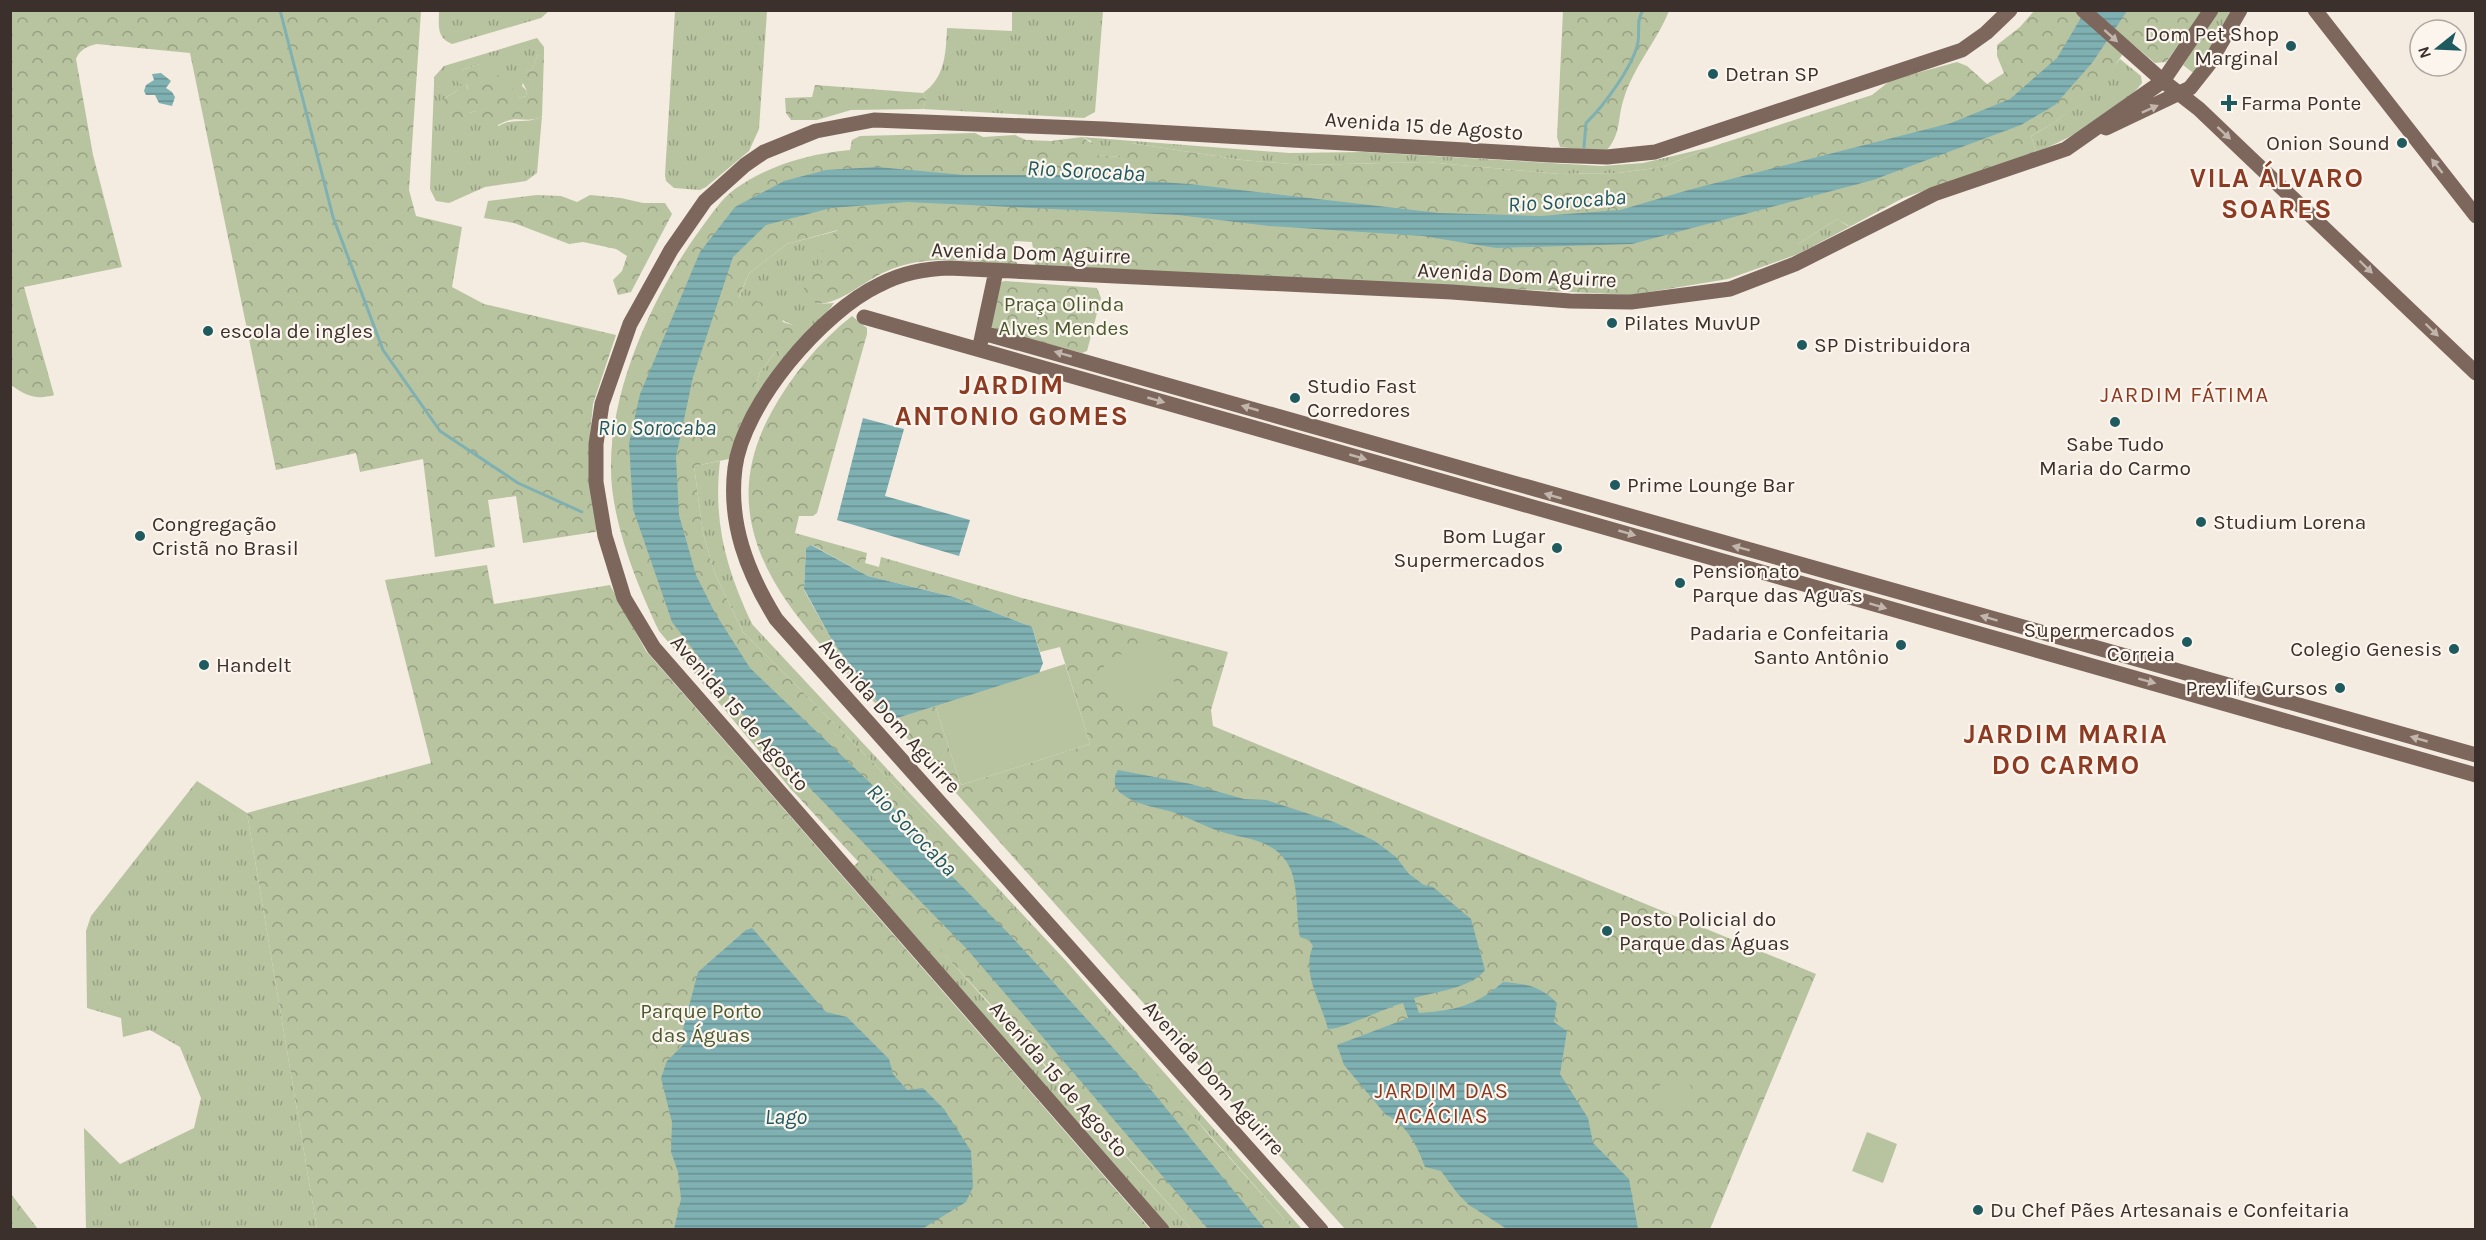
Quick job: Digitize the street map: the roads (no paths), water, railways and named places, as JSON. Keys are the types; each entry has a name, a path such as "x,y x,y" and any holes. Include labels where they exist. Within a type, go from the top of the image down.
{"main road":[{"path":"2083,10 2139,61 2199,108 2475,373"},
{"name":"Avenida Dom Aguirre","path":"1322,1230 776,619 749,570 736,529 735,465 743,439 765,398 807,342 839,311 877,285 917,270 949,268 1441,291 1570,301 1631,302 1730,289 1784,268 1934,194 2066,149 2163,81 2211,10"},
{"name":"Avenida Dom Aguirre","path":"2082,139 2180,94 2200,76 2240,10"},
{"path":"2315,10 2475,216"},
{"name":"Avenida 15 de Agosto","path":"1162,1230 654,648 620,588 605,536 596,482 602,404 630,324 671,250 705,201 729,178 764,152 807,134 874,120 1104,129 1607,157 1666,149 1962,50 1986,33 2007,12"},
{"path":"979,349 996,271"},
{"path":"864,317 2475,775"},
{"path":"983,333 2475,755"}],"water":[{"name":"Rio Sorocaba","path":"2085,11 2127,11 2092,63 2055,105 2021,125 1873,180 1632,244 1496,248 1423,236 1269,226 1178,215 907,202 831,208 766,225 733,257 693,377 676,457 679,515 696,575 715,613 750,668 885,797 939,863 1010,935 1147,1085 1265,1229 1208,1229 966,948 761,738 672,622 633,509 629,443 640,394 700,252 735,207 784,181 826,170 877,167 965,175 1061,175 1189,184 1439,213 1540,216 1620,210 1692,189 1951,123 2010,99 2057,58"},
{"path":"161,73 171,81 166,88 175,97 172,106 159,103 155,95 146,95 144,91 146,85 154,80 152,74"},
{"path":"863,418 904,429 885,496 970,520 959,556 837,520"},
{"path":"811,545 868,576 954,597 1032,627 1043,663 1039,673 891,720 833,642 804,589 806,548"},
{"path":"1118,770 1191,784 1244,799 1266,800 1334,822 1375,841 1396,857 1409,874 1424,885 1433,887 1471,919 1485,970 1462,985 1414,998 1419,1013 1443,1011 1464,1005 1484,996 1503,982 1533,987 1557,1003 1554,1022 1567,1031 1560,1074 1588,1118 1593,1143 1629,1179 1638,1229 1507,1229 1469,1205 1441,1171 1425,1167 1415,1144 1405,1130 1386,1115 1344,1065 1337,1045 1408,1018 1403,1003 1343,1026 1328,1029 1313,988 1309,967 1313,946 1309,940 1300,937 1295,888 1286,861 1279,853 1263,843 1216,830 1127,797 1115,786 1115,776"},
{"name":"Lago","path":"752,928 826,1012 847,1017 889,1059 893,1074 907,1090 923,1088 944,1109 971,1151 973,1187 966,1202 922,1229 674,1229 681,1199 678,1172 671,1152 672,1122 661,1078 667,1061 689,1039 683,1029 698,972 746,930"}],"waterway":[{"path":"280,10 333,217 383,350 440,431 518,483 582,512"},
{"path":"1584,147 1586,123 1601,107 1631,62 1638,42 1643,10"}],"place":[{"name":"Dom Pet Shop Marginal","path":"2291,46"},
{"name":"Detran SP","path":"1713,74"},
{"name":"Farma Ponte","path":"2229,103"},
{"name":"Onion Sound","path":"2402,143"},
{"name":"Pilates MuvUP","path":"1612,323"},
{"name":"escola de ingles","path":"208,331"},
{"name":"SP Distribuidora","path":"1802,345"},
{"name":"Studio Fast Corredores","path":"1295,398"},
{"name":"Sabe Tudo Maria do Carmo","path":"2115,422"},
{"name":"Prime Lounge Bar","path":"1615,485"},
{"name":"Studium Lorena","path":"2201,522"},
{"name":"Congregação Cristã no Brasil","path":"140,536"},
{"name":"Bom Lugar Supermercados","path":"1557,548"},
{"name":"Pensionato Parque das Aguas","path":"1680,583"},
{"name":"Supermercados Correia","path":"2187,642"},
{"name":"Padaria e Confeitaria Santo Antônio","path":"1901,645"},
{"name":"Colegio Genesis","path":"2454,649"},
{"name":"Handelt","path":"204,665"},
{"name":"Prevlife Cursos","path":"2340,688"},
{"name":"Posto Policial do Parque das Águas","path":"1607,931"},
{"name":"Du Chef Pães Artesanais e Confeitaria","path":"1978,1210"}],"district":[{"name":"VILA ÁLVARO SOARES","path":"2277,194"},
{"name":"JARDIM FÁTIMA","path":"2185,395"},
{"name":"JARDIM ANTONIO GOMES","path":"1012,400"},
{"name":"JARDIM MARIA DO CARMO","path":"2066,750"},
{"name":"JARDIM DAS ACÁCIAS","path":"1442,1104"}],"park label":[{"name":"Praça Olinda Alves Mendes","path":"1064,316"},
{"name":"Parque Porto das Águas","path":"701,1023"}]}
